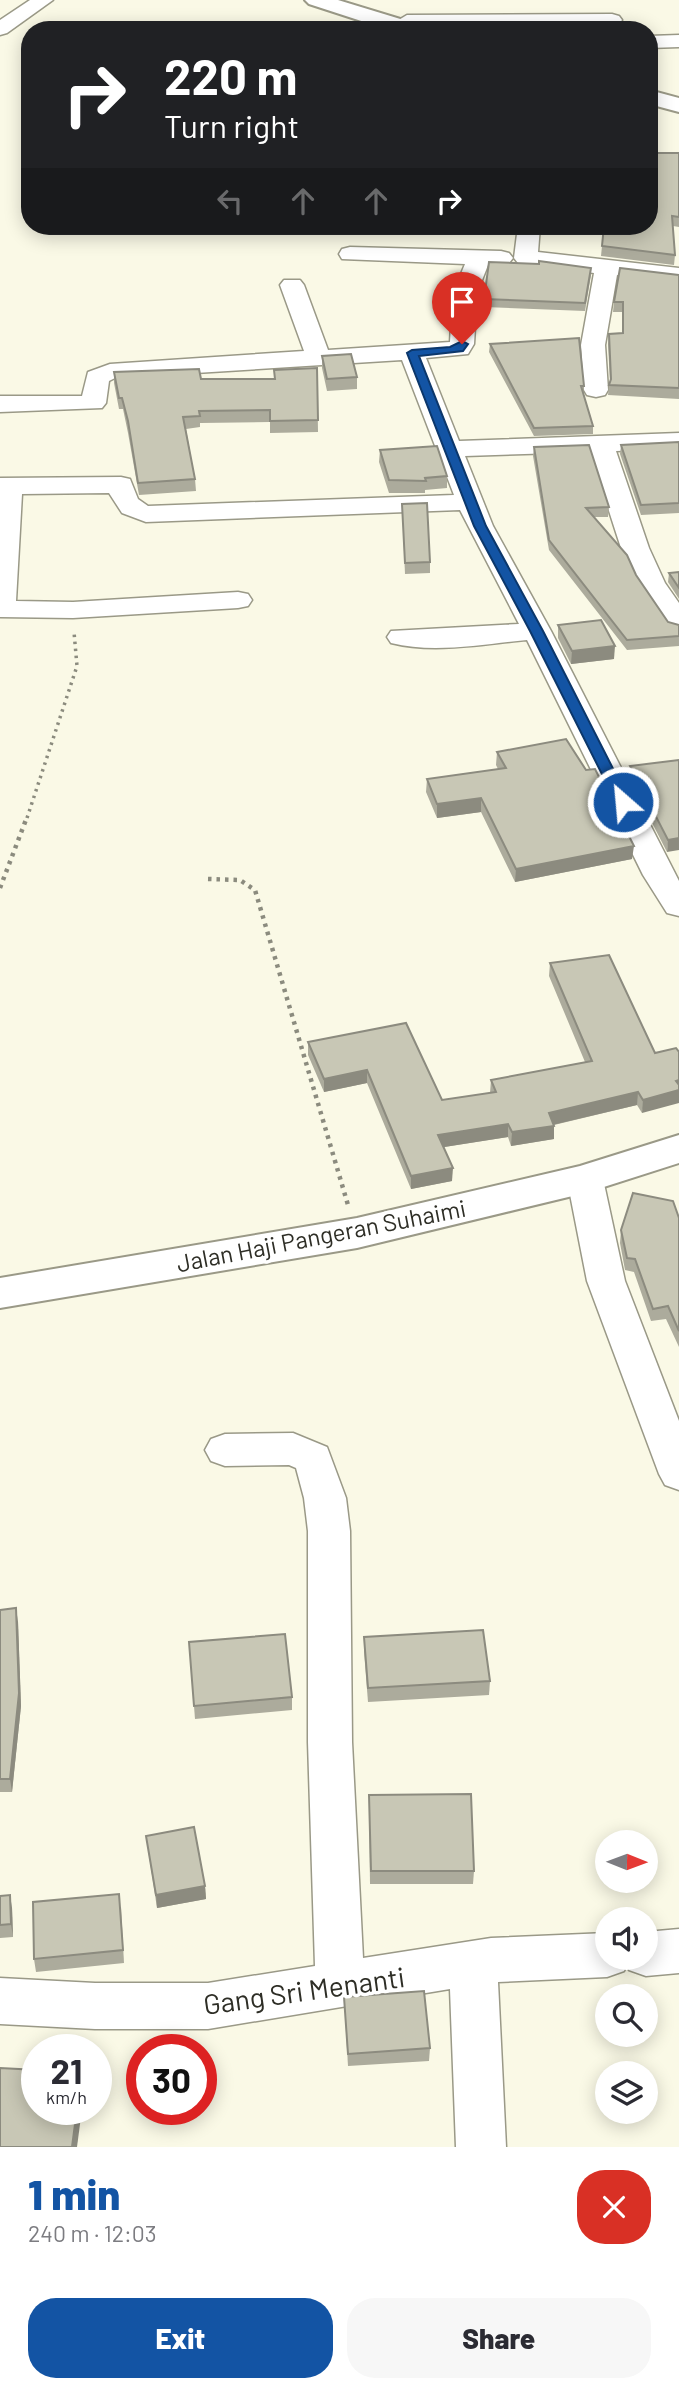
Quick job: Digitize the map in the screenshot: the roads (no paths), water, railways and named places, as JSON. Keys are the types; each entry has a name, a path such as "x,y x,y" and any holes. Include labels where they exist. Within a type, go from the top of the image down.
{"main road":[{"path":"316,0 389,21"},
{"path":"658,99 679,105"},
{"name":"Jalan Haji Pangeran Suhaimi","path":"0,1293 357,1233 584,1178 679,1149"}],"street":[{"path":"0,29 43,0"},
{"path":"407,21 410,0"},
{"path":"612,21 614,0"},
{"path":"658,42 679,41"},
{"path":"526,258 528,235"},
{"path":"350,254 526,258 679,275"},
{"path":"0,404 93,403 97,377 110,372 459,349 462,344 465,293 479,257"},
{"path":"596,390 593,345 607,267"},
{"path":"292,285 319,359"},
{"path":"412,353 470,502 659,875 679,906"},
{"path":"448,449 679,441"},
{"path":"600,442 635,548 651,583 679,624"},
{"path":"238,600 73,610 0,608 3,597 4,486 121,485 122,496 129,506 146,514 470,502"},
{"path":"401,637 437,639 537,631"},
{"path":"584,1178 606,1281 679,1474"},
{"path":"225,1450 293,1449 303,1453 313,1458 325,1498 329,1531 330,1742 340,1983"},
{"path":"658,1953 679,1951"},
{"name":"Gang Sri Menanti","path":"0,2001 95,2006 208,2006 340,1983 523,1957 595,1955"},
{"path":"472,1964 481,2147"}]}
